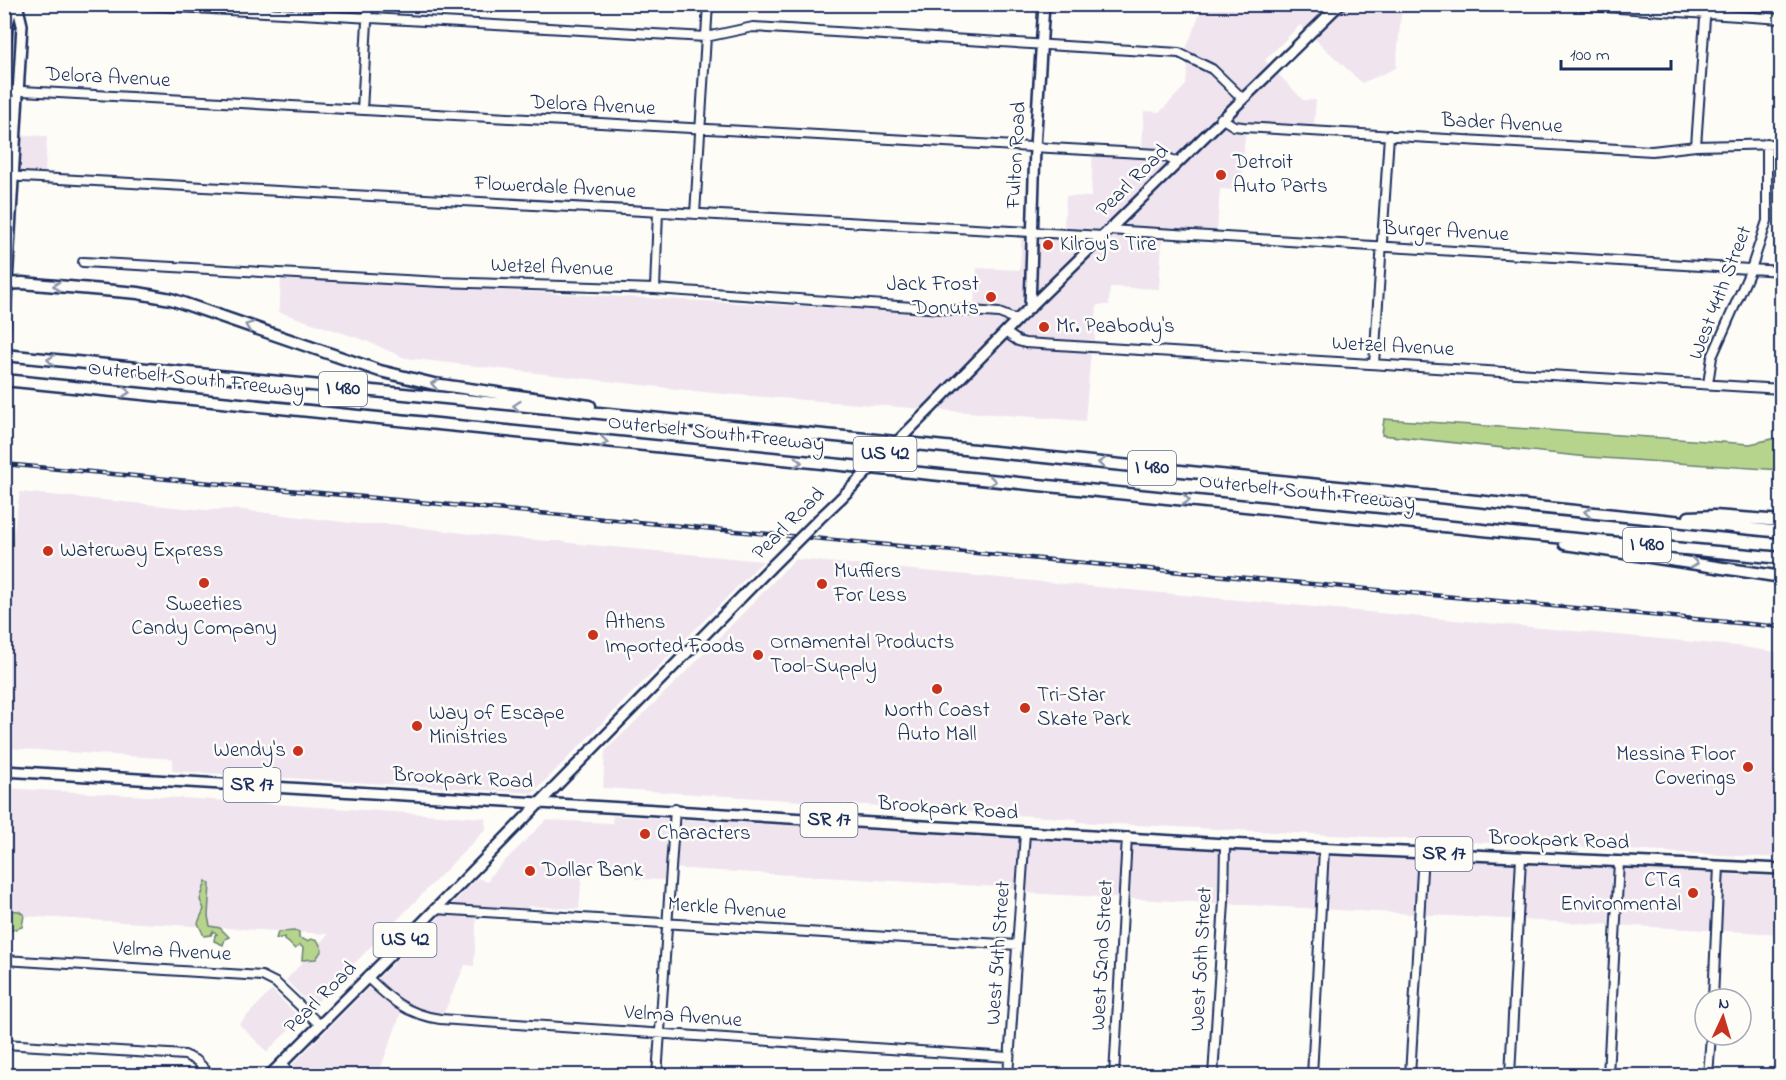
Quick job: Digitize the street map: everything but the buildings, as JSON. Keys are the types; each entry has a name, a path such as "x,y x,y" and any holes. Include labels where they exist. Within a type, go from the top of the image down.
{"highway":[{"path":"6,284 22,283 164,297 339,358 411,380 556,400 658,419"},
{"name":"Outerbelt South Freeway","path":"4,356 1782,532"},
{"name":"Outerbelt South Freeway","path":"4,380 1512,533 1782,558"},
{"path":"1646,518 1714,516 1782,521"},
{"path":"1512,533 1611,552 1782,577"}],"main road":[{"path":"4,67 7,26 15,4"},
{"path":"4,335 9,176 22,26 15,4"},
{"name":"Fulton Road","path":"1030,308 1031,232 1044,4"},
{"name":"Pearl Road","path":"269,1076 1005,332 1340,4"},
{"name":"Brookpark Road","path":"4,771 675,809 1025,833 1782,869"}],"street":[{"path":"124,4 706,37 753,27 1186,55 1212,69 1242,98"},
{"path":"362,110 368,4"},
{"path":"695,214 708,4"},
{"path":"1560,4 1782,19"},
{"path":"1696,146 1706,4"},
{"name":"Delora Avenue","path":"4,90 1159,154 1177,162"},
{"name":"Bader Avenue","path":"1221,118 1234,126 1243,127 1652,151 1696,146 1782,144"},
{"path":"1374,364 1389,135"},
{"name":"West 44th Street","path":"1708,384 1712,357 1752,269 1767,221 1767,143"},
{"name":"Flowerdale Avenue","path":"9,176 1031,232 1106,233"},
{"path":"655,289 658,212"},
{"name":"Burger Avenue","path":"1106,233 1381,246 1782,271"},
{"name":"Wetzel Avenue","path":"83,262 441,282 655,289 999,313 1017,320"},
{"name":"Wetzel Avenue","path":"1005,332 1018,341 1026,343 1782,389"},
{"path":"657,1076 675,809"},
{"name":"West 54th Street","path":"1008,1076 1025,833"},
{"name":"West 52nd Street","path":"1114,1076 1127,837"},
{"name":"West 50th Street","path":"1214,1076 1225,844"},
{"path":"1312,1076 1324,849"},
{"path":"1410,1076 1423,853"},
{"path":"1510,1076 1521,858"},
{"path":"1608,1076 1619,861"},
{"path":"1714,987 1719,866"},
{"name":"Merkle Avenue","path":"435,909 1017,945"},
{"name":"Velma Avenue","path":"4,960 262,976 276,983 318,1024"},
{"name":"Velma Avenue","path":"367,977 402,1007 426,1017 1009,1057"},
{"path":"4,1044 182,1055 197,1061 211,1076"},
{"path":"1708,1076 1710,1047"},
{"path":"280,1064 292,1076"}],"shaded area":[{"path":"1203,5 1402,5 1396,68 1362,83 1300,25 1265,60 1303,100 1316,100 1314,126 1246,121 1241,190 1220,189 1217,232 1163,228 1159,289 1110,287 1109,305 1097,305 1085,421 712,393 405,358 364,340 279,312 281,279 973,315 977,268 1020,270 1022,225 1064,227 1066,196 1091,197 1093,145 1142,148 1144,111 1160,112 1186,85 1189,51 1186,49"},
{"path":"19,135 47,136 45,175 19,173"},
{"path":"20,492 206,510 234,509 360,524 391,524 480,535 763,561 533,793 172,771 173,759 5,748 5,585"},
{"path":"795,559 1737,646 1781,653 1781,858 1077,822 1077,819 603,788 605,751 688,670"},
{"path":"4,788 485,818 486,829 312,1007 286,980 328,934 5,915"},
{"path":"613,816 1781,877 1781,934 1025,893 1014,888 668,868 665,880 635,879 636,865 583,862 579,909 528,906 527,909 477,907 474,966 465,965 443,1015 401,1013 378,1075 301,1075 292,1065 478,878 488,882 490,876 546,820 612,823"},
{"path":"272,990 300,1018 267,1052 239,1024"}],"green space":[{"path":"1384,419 1750,444 1781,437 1781,470 1588,457 1382,435"},
{"path":"206,881 210,884 208,916 210,926 220,928 229,937 225,939 223,945 214,941 217,934 213,931 211,935 204,936 198,923 204,909 200,900"},
{"path":"6,910 19,911 24,915 22,927 9,931 5,937"},
{"path":"278,932 299,932 299,938 318,941 322,950 316,959 302,960 303,948 300,945 295,949 284,940 285,937 276,939"}],"railway":[{"path":"4,464 1782,627"}],"place":[{"name":"Detroit Auto Parts","path":"1221,175"},
{"name":"Kilroy's Tire","path":"1048,245"},
{"name":"Jack Frost Donuts","path":"991,297"},
{"name":"Mr. Peabody's","path":"1044,327"},
{"name":"Waterway Express","path":"48,551"},
{"name":"Sweeties Candy Company","path":"204,583"},
{"name":"Mufflers For Less","path":"822,584"},
{"name":"Athens Imported Foods","path":"593,635"},
{"name":"Ornamental Products Tool-Supply","path":"758,655"},
{"name":"North Coast Auto Mall","path":"937,689"},
{"name":"Tri-Star Skate Park","path":"1025,708"},
{"name":"Way of Escape Ministries","path":"417,726"},
{"name":"Wendy's","path":"298,751"},
{"name":"Messina Floor Coverings","path":"1748,767"},
{"name":"Characters","path":"645,834"},
{"name":"Dollar Bank","path":"530,871"},
{"name":"CTG Environmental","path":"1693,893"}]}
